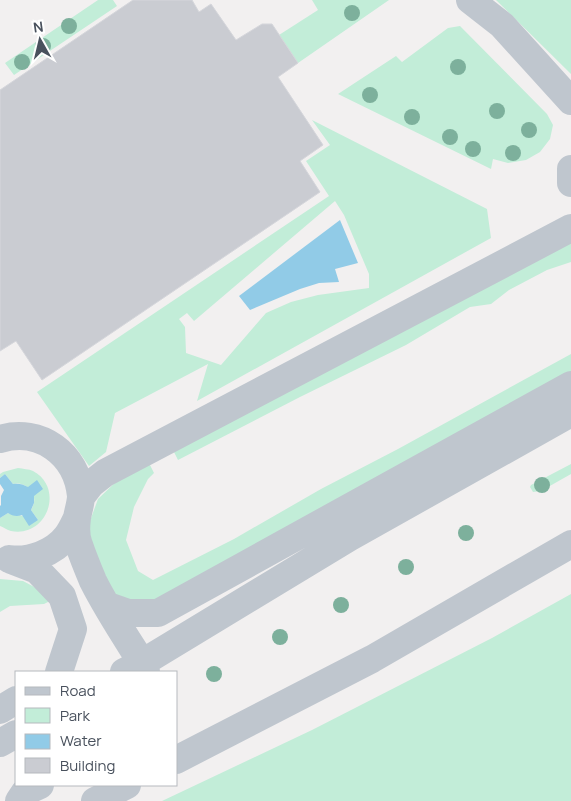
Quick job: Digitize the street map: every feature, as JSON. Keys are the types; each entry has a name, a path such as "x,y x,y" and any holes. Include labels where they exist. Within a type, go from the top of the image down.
{"lane":[{"path":"470,0 502,26 571,101"},
{"path":"571,169 571,183"},
{"path":"6,558 31,558 51,551 67,537 91,484 105,473 571,228"},
{"path":"108,606 128,613 158,613 571,385"},
{"path":"0,439 10,436 31,436 51,444 67,458 77,477 79,508 78,542 93,580 108,606 137,669 350,537 570,413"},
{"path":"289,540 350,537"},
{"path":"178,759 372,659 571,544"},
{"path":"6,558 37,570 62,596 73,629 59,671"},
{"path":"0,710 15,701"},
{"path":"0,744 15,735"},
{"path":"18,801 25,792 38,786"},
{"path":"95,801 125,786"}],"green space":[{"path":"98,0 113,0 117,6 14,75 5,63"},
{"path":"312,0 389,0 298,63 279,35 318,10"},
{"path":"496,0 571,0 571,74"},
{"path":"460,26 547,114 553,125 550,139 540,152 526,160 508,163 493,159 491,169 338,94 396,56 402,62 448,28"},
{"path":"312,120 487,209 491,238 197,401 208,364 115,413 106,452 89,466 37,392 329,196 306,161 330,145","holes":["335,201 344,215 369,274 369,288 318,295 291,302 266,313 221,365 186,353 185,327 179,319 187,313 194,321"]},
{"path":"571,240 571,262 547,270 509,290 491,304 470,307 406,345 178,460 173,450"},
{"path":"571,354 571,374 149,603 126,601 111,594 87,529 98,499 123,475 148,461 154,473 148,479 134,507 126,540 138,571 153,580 234,539 321,489"},
{"path":"571,464 571,474 541,491 533,492 530,487 531,485"},
{"path":"18,468 33,471 43,479 50,499 48,510 42,520 34,527 24,531 11,531 0,526 0,518 8,513 38,520 31,510 34,498 31,490 25,485 13,484 5,474 0,478 0,474 3,472"},
{"path":"0,579 23,581 40,590 52,600 44,604 10,606 0,612"},
{"path":"571,594 571,801 162,801 312,730 492,638"}],"water":[{"path":"340,220 358,263 335,269 339,282 319,283 250,310 239,296"},
{"path":"5,474 13,484 28,487 37,480 43,489 34,496 31,510 38,520 29,526 22,515 15,516 8,513 0,518 1,496 4,490 0,484 0,478"}],"building":[{"path":"133,0 192,0 199,12 211,4 236,40 262,24 272,24 298,63 278,77 323,145 300,161 320,192 42,380 16,341 0,351 0,90"}]}
